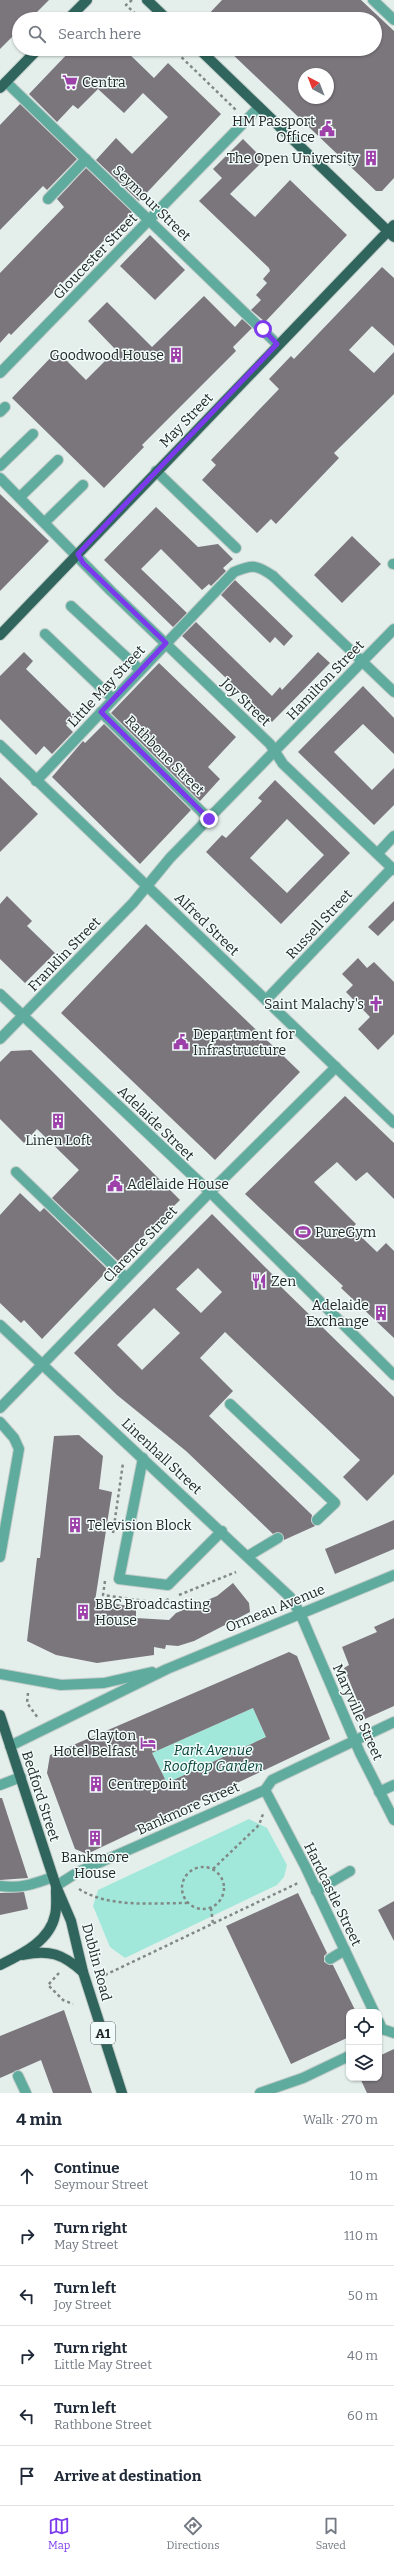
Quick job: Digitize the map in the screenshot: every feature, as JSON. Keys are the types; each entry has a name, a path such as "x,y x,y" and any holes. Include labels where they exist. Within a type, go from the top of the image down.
{"main road":[{"path":"75,12 87,0"},
{"path":"147,0 160,12"},
{"path":"3,85 31,56"},
{"path":"206,56 392,231"},
{"name":"May Street","path":"0,635 277,344 392,231"},
{"name":"Bedford Street","path":"0,1715 54,1881"},
{"name":"A1","path":"0,1965 19,1956 42,1939 49,1930 55,1915 54,1881"},
{"name":"Dublin Road","path":"54,1881 74,1930 83,1972 122,2093"},
{"name":"A1","path":"19,1956 37,1952 56,1953 72,1962 83,1972"}],"street":[{"path":"373,0 394,20"},
{"name":"Seymour Street","path":"3,85 86,159 277,344"},
{"name":"Gloucester Street","path":"0,373 259,107"},
{"path":"48,199 86,159"},
{"path":"0,466 33,434"},
{"path":"20,497 58,460"},
{"path":"156,471 236,548"},
{"name":"Joy Street","path":"1,479 78,554 83,563 111,591 276,750 283,764 378,853 393,869"},
{"path":"45,522 83,485"},
{"name":"Little May Street","path":"36,781 234,572 246,567 259,566 274,576 394,692"},
{"path":"71,606 140,670"},
{"name":"Hamilton Street","path":"209,819 394,629"},
{"path":"45,634 113,699"},
{"name":"Rathbone Street","path":"101,712 209,819"},
{"name":"Alfred Street","path":"0,745 394,1123"},
{"name":"Franklin Street","path":"0,1039 147,887 170,858 209,819"},
{"path":"378,853 394,836"},
{"name":"Russell Street","path":"266,1000 393,869"},
{"name":"Adelaide Street","path":"0,994 210,1192 394,1375"},
{"name":"Clarence Street","path":"0,1408 210,1192 336,1067"},
{"path":"16,1172 126,1278"},
{"name":"Linenhall Street","path":"0,1325 42,1366 222,1531 290,1597 300,1613"},
{"path":"230,1404 335,1503 317,1520"},
{"path":"0,1422 14,1438 19,1450 0,1557"},
{"path":"144,1458 119,1579 168,1585 222,1531"},
{"path":"248,1556 278,1538"},
{"name":"Ormeau Avenue","path":"10,1746 167,1669 394,1575"},
{"name":"Maryville Street","path":"300,1613 355,1740 379,1792 394,1820"},
{"name":"Ormeau Avenue","path":"0,1674 61,1684 104,1683 167,1669"},
{"name":"Bankmore Street","path":"0,1886 15,1888 28,1886 54,1881 78,1872 265,1790 272,1780 394,1722"},
{"path":"0,1785 20,1777"},
{"path":"379,1792 394,1785"},
{"name":"Hardcastle Street","path":"265,1790 345,1950 373,2009"},
{"path":"316,1891 350,1871"},
{"path":"330,1960 345,1950"},
{"path":"382,2030 394,2033"},
{"path":"260,2093 303,2078 346,2057"},
{"path":"18,2076 26,2093"}],"path":[{"path":"132,0 126,5 134,12"},
{"path":"179,56 247,120"},
{"path":"111,1541 123,1463"},
{"path":"105,1580 103,1595 159,1603 236,1572"},
{"path":"28,1691 27,1703 38,1718"},
{"path":"213,1869 259,1825 265,1808"},
{"path":"79,1889 91,1896 127,1902 187,1903 198,1909 210,1908 220,1900 224,1888 221,1876 213,1869 200,1866 188,1872 181,1884 181,1891 187,1903"},
{"path":"105,1975 306,1880"},
{"path":"210,1908 214,1924"},
{"path":"59,1973 48,1985 63,2000 73,2004"}],"green space":[{"name":"Park Avenue Rooftop Garden","path":"253,1708 266,1737 167,1783 152,1753"},
{"path":"249,1819 267,1828 287,1865 284,1877 277,1885 125,1958 110,1947 93,1906 98,1890"}],"building":[{"path":"0,0 49,0 37,12 12,12 12,37 0,49"},
{"path":"222,0 361,0 374,12 211,12"},
{"path":"382,20 394,31 394,178 382,191 376,191 234,56 382,56"},
{"path":"65,56 131,56 154,78 168,63 221,114 139,201 96,160 116,138 132,154 168,117 143,93 124,113 98,89 78,109 73,105 57,122 29,94"},
{"path":"20,104 77,159 47,190 43,186 0,230 0,125"},
{"path":"243,139 264,160 230,194 255,217 290,180 347,235 265,322 251,310 261,300 256,295 267,283 263,279 270,271 269,268 199,201 222,178 213,169"},
{"path":"86,168 132,212 11,335 9,333 0,343 0,273 64,207 57,199"},
{"path":"150,235 185,270 155,300 120,266"},
{"path":"382,267 394,278 394,346 372,326 349,350 374,373 394,352 394,394 334,453 339,458 276,524 271,519 257,533 202,480 216,465 211,460 279,389 269,379 291,356 294,359"},
{"path":"204,296 235,327 242,319 252,328 233,347 236,351 142,445 144,447 104,488 12,398 57,351 86,380 116,350 88,321 107,302 152,347"},
{"path":"0,494 49,541 0,591"},
{"path":"156,507 198,547 218,544 233,559 223,568 226,571 211,586 209,584 202,590 161,549 141,569 187,613 173,627 104,560"},
{"path":"352,536 381,564 342,603 314,575"},
{"path":"235,580 293,636 284,646 275,637 270,643 221,595"},
{"path":"196,622 272,696 280,687 282,690 318,652 330,663 272,722 182,636"},
{"path":"24,652 33,661 26,669 74,716 66,725 73,732 52,754 44,746 36,755 0,719 0,676"},
{"path":"159,663 236,737 208,767 220,779 200,801 111,713"},
{"path":"363,686 394,718 394,754 363,724 334,752 372,790 394,768 394,805 374,825 298,752"},
{"path":"104,724 191,810 140,864 52,777 83,741 85,743"},
{"path":"0,777 38,814 0,852"},
{"path":"275,780 350,853 281,924 206,852 222,835 226,838 262,801 258,798","holes":["287,819 324,855 287,893 250,858"]},
{"path":"7,896 32,921 27,926 55,953 25,983 0,959 0,904"},
{"path":"394,901 394,920 378,936 368,927"},
{"name":"Department for Infrastructure","path":"146,924 300,1072 215,1160 61,1013"},
{"name":"Saint Malachy's","path":"358,958 367,968 374,962 394,982 394,1034 378,1050 358,1029 370,1017 346,992 353,985 342,974"},
{"path":"31,1050 180,1200 118,1261 52,1198 79,1170 37,1129 24,1143 0,1119 0,1062 11,1051"},
{"path":"345,1096 394,1143 394,1199 367,1172 356,1181 337,1162 314,1182 356,1224 352,1228 377,1252 386,1243 394,1251 394,1338 341,1288 343,1286 245,1194"},
{"path":"20,1193 40,1212 44,1208 108,1270 42,1339 24,1320 21,1323 0,1303 0,1215"},
{"path":"212,1214 277,1279 275,1281 394,1397 394,1474 367,1501 343,1477 360,1460 225,1332 200,1358 233,1391 209,1416 312,1515 311,1521 315,1526 284,1540 281,1533 273,1534 186,1451 117,1395 74,1353","holes":["198,1268 222,1292 201,1313 176,1289","154,1308 180,1333 142,1370 117,1345"]},
{"path":"79,1435 103,1456 99,1489 112,1492 95,1601 136,1607 136,1618 169,1620 176,1613 217,1596 233,1583 249,1603 250,1612 194,1641 178,1646 166,1645 165,1649 154,1647 154,1655 97,1663 56,1655 27,1641 37,1558 40,1558 54,1436"},
{"path":"394,1520 394,1549 335,1574 325,1549"},
{"path":"394,1618 394,1706 365,1719 344,1668 349,1665 342,1647 377,1632 374,1627"},
{"path":"289,1652 297,1656 330,1739 87,1854 75,1849 47,1773 50,1755","holes":["253,1708 266,1737 167,1783 152,1753"]},
{"path":"0,1798 2,1798 28,1878 0,1880"},
{"path":"24,1892 28,1909 0,1915 0,1893"},
{"path":"298,1893 327,1953 324,1956 324,1962 333,1965 355,2009 346,2009 346,2038 291,2064 226,1926"},
{"path":"394,1901 394,1941 378,1910"},
{"path":"64,2010 92,2093 53,2093 41,2060 0,2078 0,2036"},
{"path":"394,2049 394,2093 367,2093 361,2081 382,2081 382,2055"}],"place":[{"name":"Centra","path":"70,82"},
{"name":"HM Passport Office","path":"327,129"},
{"name":"The Open University","path":"371,158"},
{"name":"Goodwood House","path":"176,355"},
{"name":"Saint Malachy's","path":"376,1004"},
{"name":"Department for Infrastructure","path":"181,1042"},
{"name":"Linen Loft","path":"58,1121"},
{"name":"Adelaide House","path":"115,1184"},
{"name":"PureGym","path":"303,1232"},
{"name":"Zen","path":"259,1281"},
{"name":"Adelaide Exchange","path":"381,1313"},
{"name":"Television Block","path":"75,1525"},
{"name":"BBC Broadcasting House","path":"83,1612"},
{"name":"Clayton Hotel Belfast","path":"148,1743"},
{"name":"Centrepoint","path":"96,1784"},
{"name":"Bankmore House","path":"95,1838"}],"route":[{"path":"209,819 101,712 166,643 83,563 78,554 277,344 263,329"}]}
